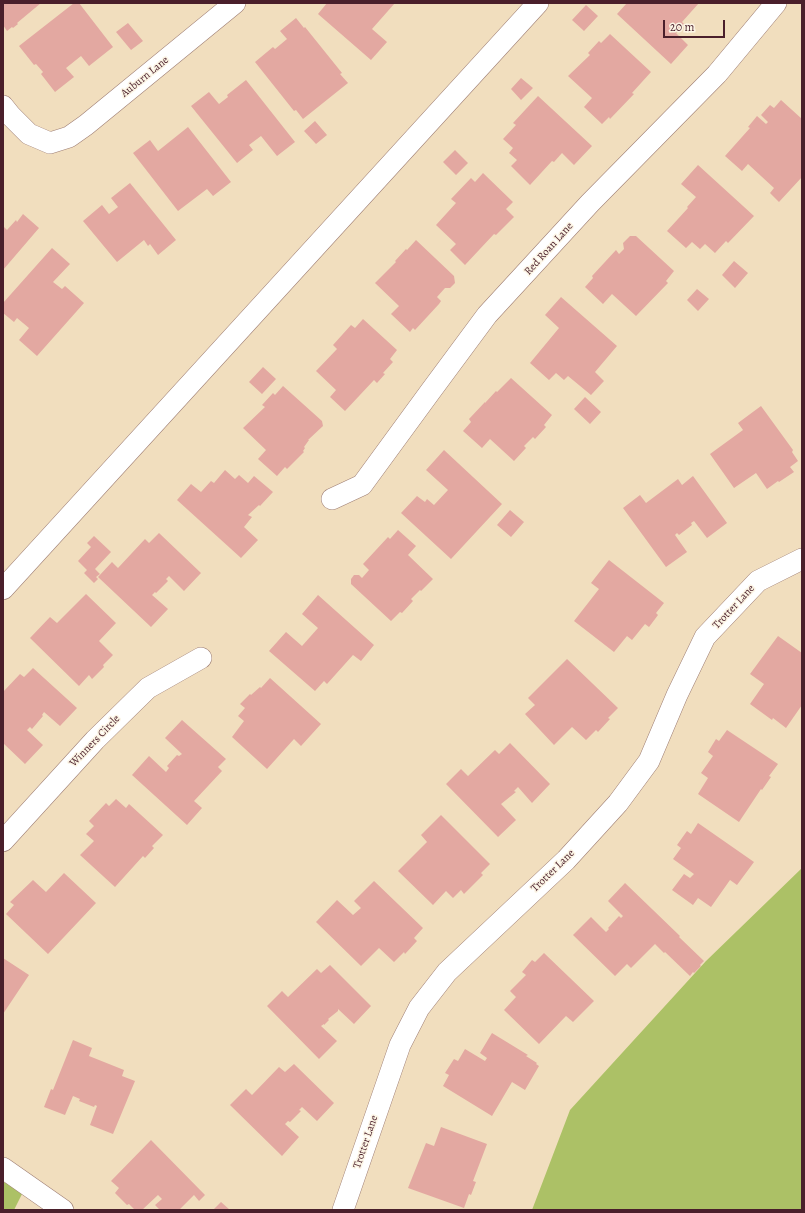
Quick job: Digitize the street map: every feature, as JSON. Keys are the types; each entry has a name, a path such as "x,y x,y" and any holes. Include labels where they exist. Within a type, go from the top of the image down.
{"street":[{"name":"Auburn Lane","path":"3,106 29,134 50,143 69,137 86,126 235,3"},
{"path":"3,589 538,3"},
{"name":"Red Roan Lane","path":"332,499 362,485 487,315 590,203 717,74 776,3"},
{"name":"Trotter Lane","path":"343,1210 400,1046 420,1008 447,972 566,860 618,803 649,761 677,695 705,637 758,581 802,559"},
{"name":"Winners Circle","path":"3,841 95,740 148,688 201,658"},
{"path":"3,1168 63,1210"}],"green space":[{"path":"802,868 802,1210 532,1210 570,1110 706,961"},
{"path":"3,1182 25,1188 14,1210 3,1210"}],"building":[{"path":"3,3 41,3 17,23 18,24 7,31 3,25"},
{"path":"74,3 79,3 113,47 89,66 81,56 66,68 74,77 55,92 41,74 43,72 36,64 34,65 19,46"},
{"path":"327,3 395,3 372,29 387,42 371,60 318,14"},
{"path":"627,3 699,3 682,22 684,24 676,33 688,45 671,64 617,14"},
{"path":"586,5 598,16 584,31 572,20"},
{"path":"296,18 342,73 340,74 348,83 303,119 296,110 294,111 255,62 273,47 275,49 287,39 280,31"},
{"path":"128,23 143,41 131,50 116,32"},
{"path":"610,34 651,72 632,93 634,94 610,119 609,117 602,124 584,107 592,98 568,76 590,55 588,53 599,41 601,43"},
{"path":"521,78 533,88 521,100 511,89"},
{"path":"246,80 295,142 277,156 261,136 249,145 253,150 237,163 191,106 209,92 219,104 228,97 227,95"},
{"path":"538,96 592,146 574,165 562,153 554,162 552,161 530,185 511,166 517,160 509,153 513,148 503,139 516,125 513,123"},
{"path":"781,100 802,119 802,177 779,202 770,193 774,188 748,164 742,171 725,156 750,128 748,127 757,116 766,124 768,122 761,115 770,105 774,108"},
{"path":"315,121 327,135 316,144 304,131"},
{"path":"188,127 231,182 213,196 207,189 178,211 133,153 150,140 158,151"},
{"path":"455,150 468,163 456,175 443,162"},
{"path":"698,165 754,216 728,243 726,241 715,253 705,244 700,249 692,242 686,248 667,231 696,197 681,184"},
{"path":"483,173 513,202 506,209 514,217 496,235 494,234 465,265 450,250 456,244 436,225 456,203 451,199 471,178 475,182"},
{"path":"130,183 176,240 158,255 150,244 148,246 144,240 117,262 83,221 102,205 109,214 118,207 111,198"},
{"path":"23,214 39,228 3,270 3,226 7,230 16,220 17,222"},
{"path":"630,236 636,236 674,271 666,281 668,283 636,316 612,294 603,304 585,287 593,278 592,276 616,250 619,254 624,249 623,243"},
{"path":"416,240 454,276 455,283 450,288 445,288 437,297 441,301 439,304 415,330 413,328 410,332 391,314 399,306 375,283"},
{"path":"52,248 70,264 53,282 62,289 65,286 84,303 37,356 19,340 29,328 17,318 14,322 3,313 3,303"},
{"path":"734,261 748,273 735,288 722,275"},
{"path":"697,289 709,299 698,311 687,300"},
{"path":"561,297 617,346 595,372 604,381 591,395 568,376 564,380 556,373 549,380 530,363 559,328 545,315"},
{"path":"363,319 397,350 390,359 393,362 383,373 385,374 377,383 374,380 345,411 330,397 336,390 316,371 337,349 333,345 351,325 355,328"},
{"path":"263,367 276,379 262,394 249,382"},
{"path":"511,378 552,415 544,425 546,427 535,439 533,437 524,446 526,448 514,461 490,439 482,448 463,431 471,422 469,419"},
{"path":"283,386 322,421 323,426 308,440 304,447 304,452 287,469 285,467 277,476 258,459 266,450 243,428 265,407 262,405 273,393 275,395"},
{"path":"585,397 601,412 590,424 574,409"},
{"path":"761,406 793,450 792,452 798,461 790,467 794,472 767,489 756,473 734,488 710,454 743,430 738,423"},
{"path":"444,450 502,504 451,559 401,513 417,496 425,502 427,499 434,505 448,490 426,470"},
{"path":"225,470 235,479 239,475 248,483 254,476 273,492 260,506 259,505 248,515 252,517 244,527 258,540 241,558 177,500 191,484 201,492 211,481 214,483"},
{"path":"693,476 727,523 707,538 694,521 691,523 692,525 679,535 677,533 675,535 687,552 666,567 623,508 640,495 646,503 678,479 682,485"},
{"path":"510,510 524,522 511,537 497,525"},
{"path":"398,530 416,546 408,555 433,579 411,599 413,601 402,613 400,612 391,621 351,584 351,579 354,575 359,575 362,578 369,570 363,564 388,537 390,539"},
{"path":"159,533 201,573 184,591 169,576 166,579 168,581 152,595 168,609 151,627 98,577 112,562 118,568 145,539 149,543"},
{"path":"94,536 111,552 95,569 100,574 96,577 98,579 94,583 84,573 87,570 78,561 91,547 87,543"},
{"path":"609,560 664,603 656,613 658,615 649,627 645,624 632,640 627,636 614,652 574,621 599,589 591,583"},
{"path":"86,594 116,623 99,641 113,655 92,679 89,675 79,686 30,638 50,617 57,623"},
{"path":"318,595 374,645 361,661 353,655 327,684 324,681 315,691 269,651 286,632 302,646 318,628 302,614"},
{"path":"778,636 802,653 802,705 786,728 750,704 764,684 750,674"},
{"path":"567,659 618,708 608,718 610,719 598,732 596,730 586,740 572,727 554,745 525,714 535,705 528,698"},
{"path":"33,668 77,708 60,726 44,712 42,715 43,716 32,729 30,727 27,730 43,745 25,764 3,743 3,692 20,674 24,677"},
{"path":"270,678 321,724 301,746 294,739 267,769 232,737 244,721 238,716 245,708 240,704 250,694 251,695 260,687 261,688"},
{"path":"182,720 226,759 218,767 222,771 194,801 202,808 187,825 132,775 149,756 166,772 169,768 167,766 177,755 179,756 182,754 165,738"},
{"path":"727,730 778,764 769,776 771,777 739,822 698,794 708,778 701,773 713,756 708,752 716,739 719,741"},
{"path":"510,743 550,784 532,803 518,787 514,791 516,792 501,804 516,820 498,837 446,784 461,769 468,776 495,750 499,754"},
{"path":"116,799 126,808 129,804 163,835 152,846 154,848 145,858 143,856 115,887 80,855 94,841 86,834 94,826 89,821 106,803 109,806"},
{"path":"441,815 490,864 481,873 483,875 464,894 461,890 453,898 446,891 433,905 398,871 427,842 421,835"},
{"path":"698,823 754,862 737,885 730,880 711,907 698,898 693,905 672,890 684,874 690,878 694,874 673,859 681,848 677,845 687,831 691,834"},
{"path":"64,873 96,903 48,954 6,914 14,905 10,902 33,880 46,892"},
{"path":"374,881 423,928 414,938 417,941 405,954 404,952 394,962 379,948 361,966 316,922 337,900 353,915 361,908 354,901"},
{"path":"625,883 704,961 700,965 701,966 690,976 655,944 631,968 627,964 615,976 573,935 591,917 606,932 619,916 621,918 623,916 608,901"},
{"path":"544,953 594,1001 573,1022 566,1016 539,1044 504,1010 516,997 510,991 526,975 522,972 532,960 535,962"},
{"path":"3,958 29,975 3,1014"},
{"path":"330,965 371,1006 354,1024 338,1009 338,1011 328,1019 329,1020 324,1025 321,1026 337,1041 319,1059 267,1006 282,991 288,997 317,969 321,973"},
{"path":"492,1033 528,1055 526,1056 539,1066 525,1090 512,1082 492,1116 443,1086 449,1075 445,1073 454,1059 458,1061 465,1049 485,1061 487,1058 480,1053"},
{"path":"73,1040 92,1048 89,1056 124,1070 122,1076 135,1081 113,1134 90,1125 97,1106 95,1105 94,1107 79,1101 80,1099 73,1096 65,1115 44,1107 51,1089 53,1090"},
{"path":"294,1064 334,1103 317,1121 302,1107 299,1110 301,1111 290,1122 288,1121 285,1124 299,1137 282,1156 230,1105 246,1089 252,1095 279,1067 285,1072"},
{"path":"441,1127 487,1144 473,1181 476,1182 471,1195 469,1194 464,1208 408,1188 426,1143 434,1146"},
{"path":"151,1140 205,1195 199,1201 194,1195 179,1210 160,1210 155,1205 162,1199 158,1195 142,1210 135,1210 129,1204 127,1205 115,1193 119,1188 111,1181"},
{"path":"221,1202 230,1210 213,1210"}]}
